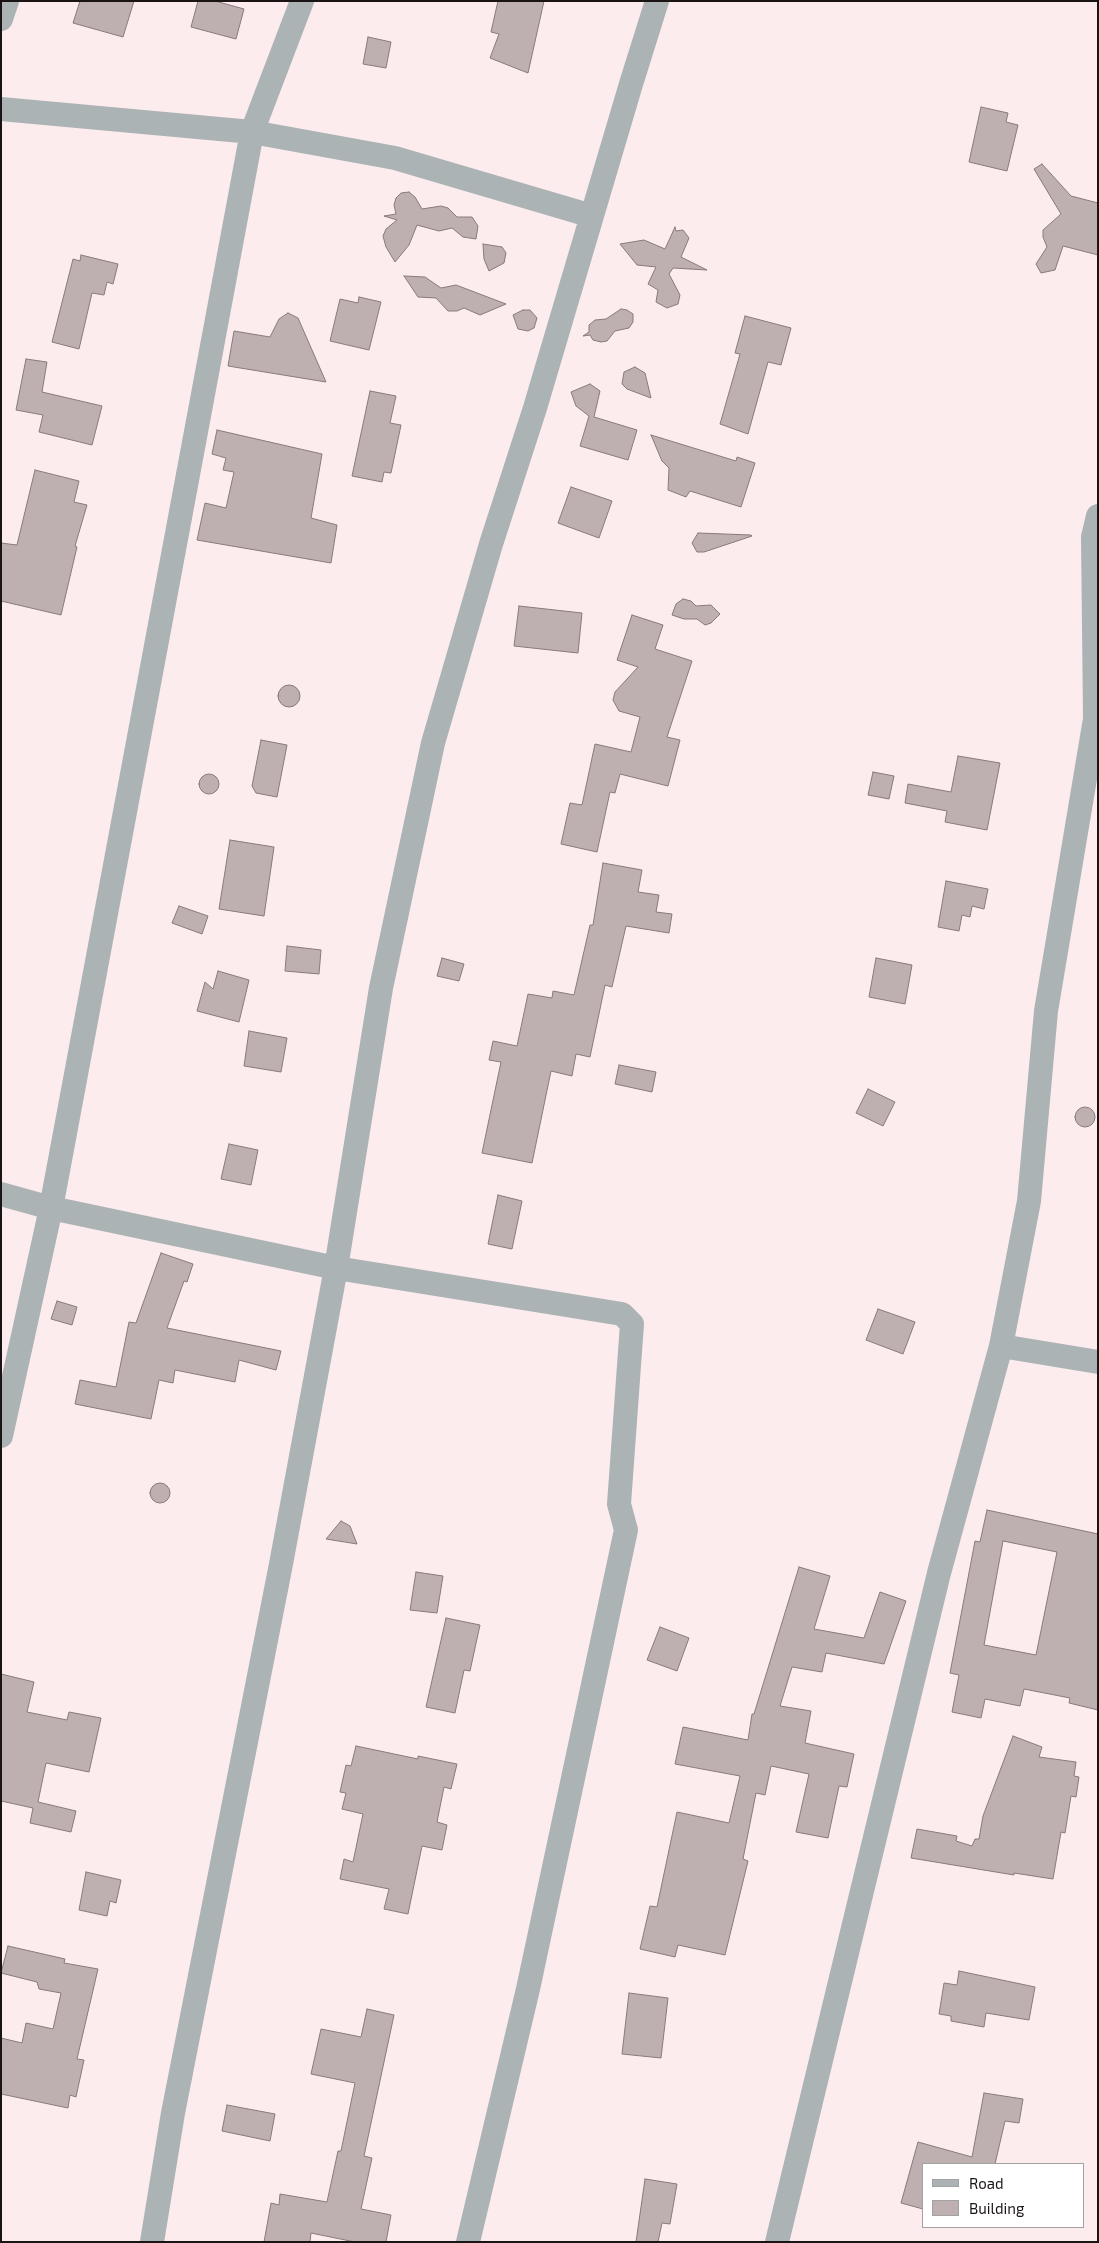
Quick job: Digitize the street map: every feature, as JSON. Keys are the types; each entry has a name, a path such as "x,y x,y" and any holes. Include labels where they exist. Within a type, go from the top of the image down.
{"street":[{"path":"1,19 7,1"},
{"path":"1,1436 51,1208 252,132 302,1"},
{"path":"152,2242 173,2113 281,1564 336,1268 381,988 433,743 658,1"},
{"path":"1,109 252,132 395,158 592,216"},
{"path":"777,2242 939,1573 1001,1346 1029,1201 1046,1011 1095,720 1093,537 1098,516"},
{"path":"1,1194 51,1208 336,1268 622,1314 632,1324 619,1504 626,1530 528,1989 468,2242"},
{"path":"1001,1346 1098,1362"}],"building":[{"path":"80,1 134,1 123,37 73,23"},
{"path":"198,1 215,1 244,9 236,39 191,27"},
{"path":"498,1 544,1 528,73 490,58 499,34 491,32"},
{"path":"368,37 391,42 386,68 363,64"},
{"path":"981,107 1008,113 1006,122 1018,125 1007,171 969,162"},
{"path":"1042,164 1071,196 1098,203 1098,255 1063,246 1055,270 1041,273 1036,264 1047,247 1043,237 1043,230 1061,214 1034,169"},
{"path":"409,192 415,197 422,209 441,206 448,208 457,217 472,217 478,226 476,239 463,237 452,228 439,231 417,225 409,245 395,262 386,247 383,236 386,229 397,220 384,216 396,214 394,205 396,198 401,193"},
{"path":"675,227 676,231 683,230 689,238 681,257 707,270 673,268 669,274 680,295 678,304 667,308 656,302 658,290 648,284 656,267 637,265 620,244 644,240 665,249"},
{"path":"483,244 502,247 506,253 504,263 489,271 484,259"},
{"path":"81,255 118,264 113,284 107,282 104,295 92,293 79,349 52,342 73,259 80,261"},
{"path":"404,276 425,277 441,288 456,285 506,304 480,315 464,308 457,311 448,311 436,298 418,297"},
{"path":"359,297 381,302 369,350 330,341 340,299 358,303"},
{"path":"621,309 633,314 633,322 629,328 615,331 607,341 593,340 590,335 583,336 589,332 589,325 595,320 606,319"},
{"path":"523,310 530,310 537,318 534,328 528,331 518,329 513,315"},
{"path":"288,313 298,318 326,382 228,366 234,331 270,337 279,319"},
{"path":"745,316 791,328 781,365 768,362 748,434 720,424 740,354 735,353"},
{"path":"26,359 47,362 42,392 102,406 92,445 39,432 43,415 16,410"},
{"path":"635,367 645,373 651,398 627,389 622,384 624,372"},
{"path":"590,384 600,391 594,417 637,430 628,460 580,446 589,416 576,406 571,392"},
{"path":"370,391 396,396 390,423 401,425 391,473 384,472 382,482 352,476"},
{"path":"217,430 322,454 311,518 337,525 331,563 197,540 205,503 226,508 234,472 223,470 226,458 212,454"},
{"path":"651,435 736,461 737,457 755,463 741,507 690,491 686,497 668,490 669,468 662,461"},
{"path":"35,470 79,481 74,502 87,505 75,546 77,547 61,615 1,601 1,543 17,545"},
{"path":"571,487 612,501 599,538 558,523"},
{"path":"698,533 752,536 704,552 697,552 692,543"},
{"path":"683,599 691,601 696,606 711,605 720,614 711,623 705,625 697,619 684,619 672,615 676,604"},
{"path":"519,606 582,613 578,653 514,646"},
{"path":"632,615 663,625 655,649 692,661 667,737 680,740 668,786 620,774 615,793 610,792 597,852 561,844 570,803 582,805 595,744 631,752 640,717 619,711 613,700 615,692 638,667 617,660"},
{"path":"289,685 297,688 300,696 297,704 289,707 281,704 278,696 281,688"},
{"path":"261,740 287,745 277,797 256,793 252,786"},
{"path":"958,756 1000,763 987,830 945,822 947,811 905,803 908,784 951,792"},
{"path":"873,772 894,776 889,799 868,795"},
{"path":"205,774 213,774 219,780 219,788 213,794 205,794 199,788 199,780"},
{"path":"230,840 274,847 264,916 219,909"},
{"path":"603,863 642,870 638,892 659,895 656,912 672,914 669,933 626,926 612,987 605,985 590,1057 576,1054 572,1076 551,1071 532,1163 482,1153 501,1062 489,1060 493,1041 517,1046 528,994 552,998 553,991 574,995 590,925 593,925"},
{"path":"946,881 988,889 984,909 972,906 970,917 962,915 959,931 938,927"},
{"path":"179,906 208,916 202,934 172,923"},
{"path":"287,946 321,950 319,974 285,971"},
{"path":"442,958 464,964 459,981 437,976"},
{"path":"876,958 912,965 905,1004 869,997"},
{"path":"218,971 249,980 239,1022 197,1011 205,982 213,989"},
{"path":"249,1031 287,1038 281,1072 244,1066"},
{"path":"619,1065 656,1072 652,1092 615,1084"},
{"path":"868,1089 895,1102 883,1126 856,1113"},
{"path":"1085,1107 1092,1110 1095,1117 1092,1124 1085,1127 1078,1124 1075,1117 1078,1110"},
{"path":"229,1144 258,1150 251,1185 221,1179"},
{"path":"498,1195 522,1201 512,1249 488,1244"},
{"path":"161,1253 193,1264 187,1282 184,1281 167,1328 281,1351 276,1370 239,1360 235,1382 175,1370 173,1383 159,1380 151,1419 75,1404 80,1380 116,1387 129,1322 136,1323"},
{"path":"57,1301 77,1307 72,1325 51,1319"},
{"path":"878,1309 915,1322 903,1354 866,1340"},
{"path":"160,1483 167,1486 170,1493 167,1500 160,1503 153,1500 150,1493 153,1486"},
{"path":"987,1510 1098,1534 1098,1710 1069,1703 1070,1698 1024,1689 1020,1706 985,1699 981,1718 952,1712 959,1675 950,1673 975,1541 980,1542","holes":["1003,1541 1057,1552 1036,1655 984,1645"]},
{"path":"341,1521 350,1526 357,1544 326,1539"},
{"path":"799,1567 830,1576 814,1629 864,1638 880,1592 906,1601 884,1664 826,1653 822,1672 792,1667 780,1706 811,1711 805,1743 854,1754 847,1787 839,1786 828,1838 796,1832 809,1774 771,1766 765,1795 756,1793 743,1859 748,1861 725,1955 678,1945 675,1957 640,1949 650,1906 657,1907 677,1812 729,1823 740,1776 675,1764 683,1727 748,1740 752,1714 754,1714"},
{"path":"416,1572 443,1576 437,1613 410,1610"},
{"path":"446,1618 480,1625 470,1671 464,1670 455,1713 426,1707"},
{"path":"660,1627 689,1638 677,1671 647,1660"},
{"path":"1,1674 34,1682 27,1712 67,1720 69,1712 101,1718 89,1772 46,1763 38,1802 76,1811 71,1832 30,1823 33,1808 1,1801"},
{"path":"1013,1736 1042,1747 1039,1757 1076,1762 1074,1776 1079,1777 1076,1797 1071,1796 1065,1833 1061,1832 1053,1879 1014,1873 1014,1875 911,1858 917,1829 957,1836 956,1841 972,1846 975,1839 979,1839 983,1816"},
{"path":"356,1746 418,1759 418,1756 457,1764 451,1789 444,1787 437,1822 447,1825 442,1850 422,1846 408,1914 384,1909 389,1889 340,1879 344,1859 353,1862 363,1814 342,1809 346,1793 340,1792 346,1765 351,1766"},
{"path":"86,1872 121,1880 116,1903 110,1901 107,1916 79,1910"},
{"path":"8,1946 65,1959 64,1963 98,1969 77,2059 84,2060 76,2097 70,2095 68,2108 1,2094 1,2038 22,2043 26,2023 53,2029 61,1993 39,1989 37,1982 1,1973"},
{"path":"959,1971 1035,1987 1029,2020 986,2013 984,2027 951,2021 951,2016 939,2014 944,1983 957,1985"},
{"path":"629,1993 668,1998 661,2058 622,2054"},
{"path":"367,2009 394,2015 364,2156 372,2158 361,2209 391,2215 386,2242 355,2242 311,2233 310,2242 264,2242 271,2203 279,2205 280,2194 327,2202 338,2151 341,2151 355,2083 311,2074 321,2029 361,2037"},
{"path":"984,2093 1023,2099 1019,2123 1005,2121 995,2163 922,2163 922,2209 901,2203 918,2142 972,2157"},
{"path":"227,2105 275,2114 270,2141 222,2131"},
{"path":"645,2179 677,2184 670,2224 662,2223 658,2242 636,2242"}]}
